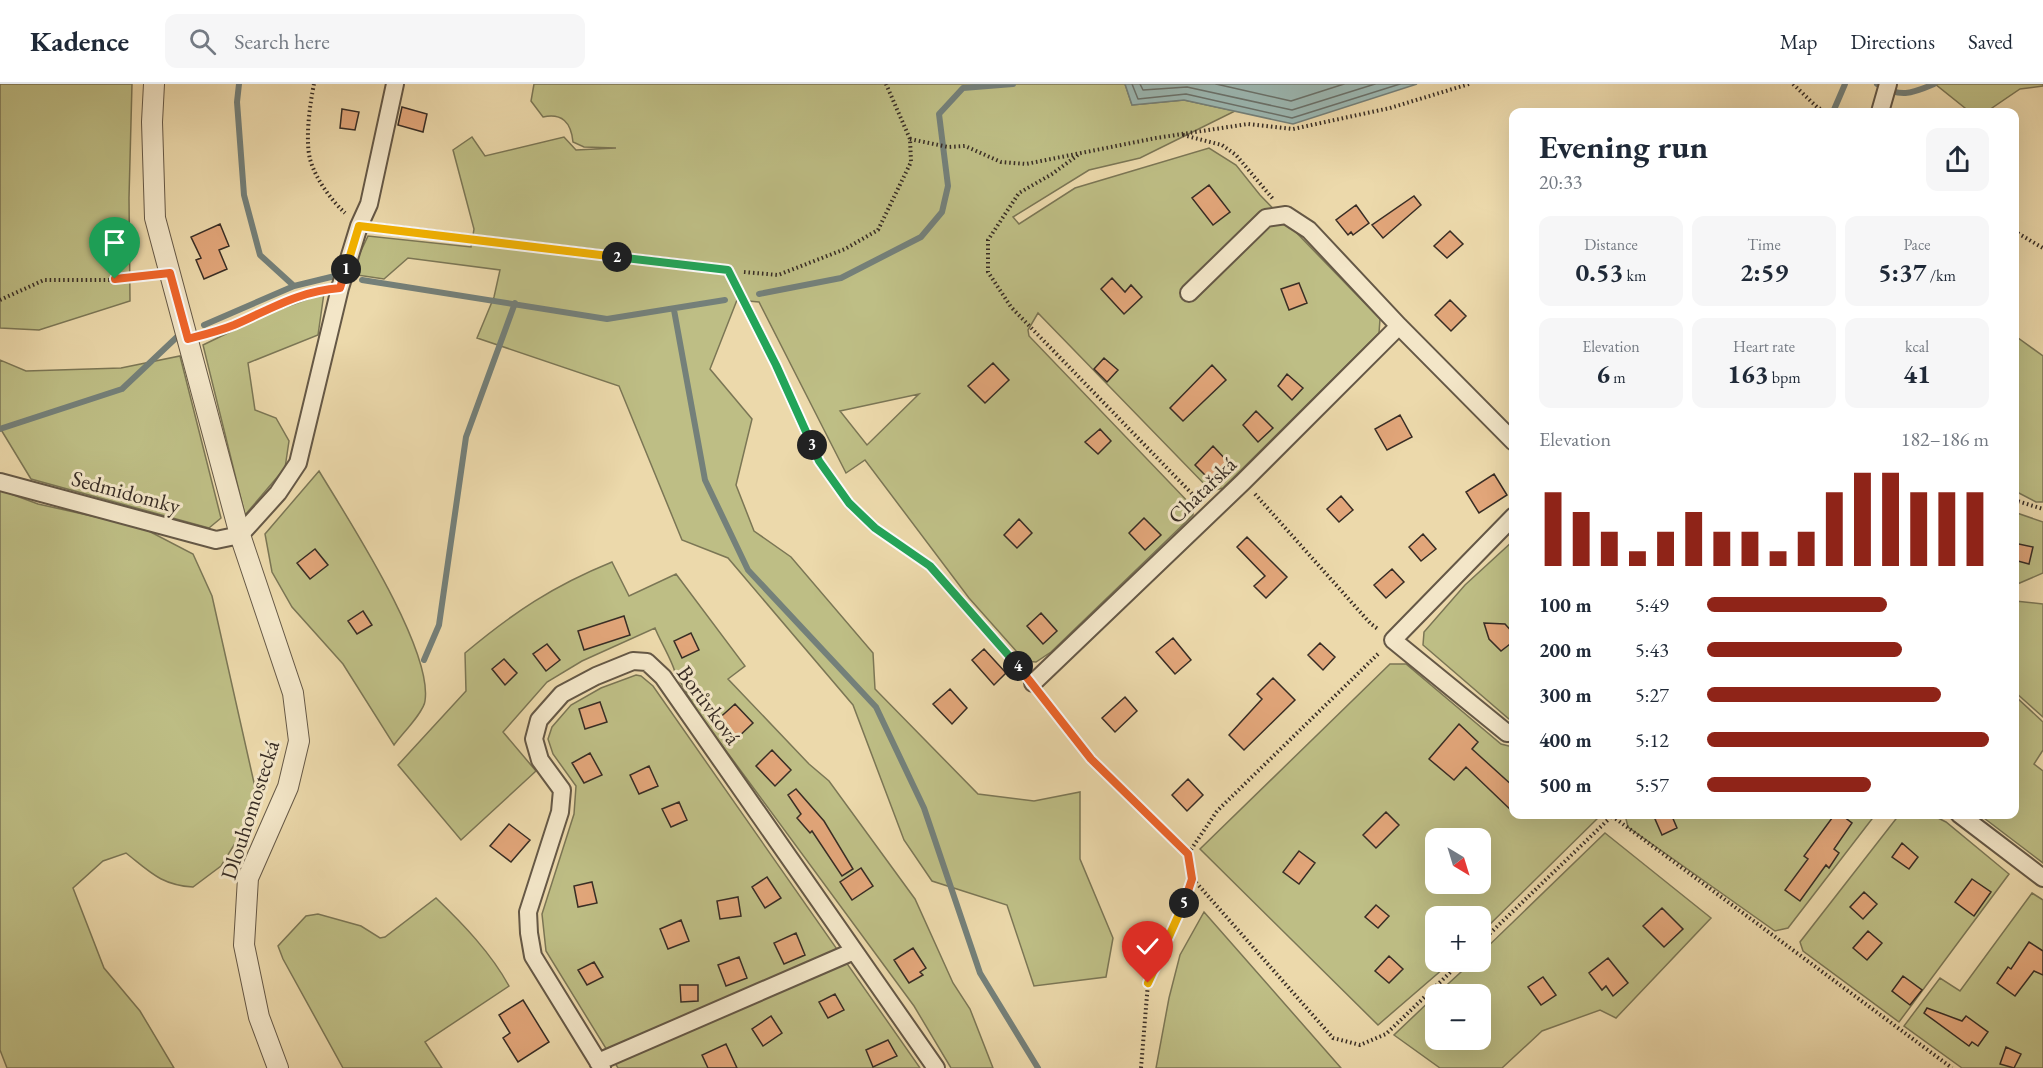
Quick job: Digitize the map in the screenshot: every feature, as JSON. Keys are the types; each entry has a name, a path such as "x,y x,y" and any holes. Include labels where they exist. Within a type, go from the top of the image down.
{"street":[{"name":"Dlouhomostecká","path":"154,84 152,122 155,218 240,535 293,693 299,741 288,787 248,878 244,945 259,1017 278,1068"},
{"path":"240,535 278,493 298,463 340,288 359,226 369,204 395,84"},
{"path":"1189,293 1266,218 1286,215 1309,230 1399,326 1509,437"},
{"name":"Chatařská","path":"1033,683 1243,482 1399,326"},
{"name":"Sedmidomky","path":"0,482 216,540 240,535"},
{"path":"1509,521 1393,640 1509,733"},
{"name":"Borůvková","path":"854,951 600,1065 533,956 528,912 560,812 562,790 540,760 534,739 539,720 562,694 596,676 633,661 647,662 663,677 936,1068"},
{"path":"1966,819 2043,878"}],"lane":[{"path":"359,226 728,270 776,365 819,461 849,503 875,528 930,566 1033,683"}],"path":[{"path":"314,84 309,108 310,159 331,200 359,226"},
{"path":"728,270 778,275 845,249 878,230 911,162 910,139 886,84"},
{"path":"910,139 948,147 965,146 1001,162 1026,164 1179,134 1248,124 1293,129 1332,122 1390,108 1469,84"},
{"path":"1793,84 1818,108"},
{"path":"1179,134 1222,145 1236,155 1286,215"},
{"path":"1081,153 1052,174 1019,193 988,240 988,272 1011,307 1211,513"},
{"path":"2019,234 2043,248"},
{"path":"0,300 44,280 115,279 170,273"},
{"path":"188,339 233,325 269,307 316,290 340,288"},
{"path":"1188,854 1217,811 1393,640 1370,623 1243,482"},
{"path":"2019,502 2043,509"},
{"path":"1033,683 1042,698 1091,759 1188,854 1192,879 1180,913 1148,983 1141,1068"},
{"path":"1491,932 1608,819"},
{"path":"1617,819 1952,1068"},
{"path":"1192,879 1333,1038 1360,1046 1386,1035 1451,972"}],"green space":[{"path":"0,84 132,84 129,198 130,301 39,330 0,328"},
{"path":"534,84 1125,84 1132,105 1184,100 1235,111 1140,158 1089,170 1013,217 1019,224 1075,188 1209,148 1236,165 1260,195 1380,319 1379,333 1223,488 1211,491 1038,313 1028,330 1029,336 1193,507 1193,515 1051,652 1036,662 1025,661 969,598 865,460 846,473 759,302 737,300 710,369 752,419 736,485 754,531 791,557 873,653 875,689 978,794 1034,801 1080,792 1080,859 1113,938 1106,977 1034,986 1007,905 932,881 904,840 853,705 728,558 682,540 619,386 477,338 494,297 500,270 408,258 384,279 350,274 368,236 471,247 474,229 453,150 472,137 485,156 564,137 576,150 616,148 584,147 573,142 568,124 564,120 555,116 543,117 531,101","holes":["919,394 867,445 840,411"]},
{"path":"1935,84 2043,84 2043,86 2020,89 1992,108 1965,108"},
{"path":"324,293 318,335 248,363 255,410 276,418 289,441 285,468 245,515 203,345 267,314"},
{"path":"2019,339 2043,356 2043,502 2036,502 2019,493"},
{"path":"180,356 221,518 209,528 31,479 0,428 0,360 26,371 121,368"},
{"path":"319,471 386,584 416,650 424,678 424,706 394,745 343,664 292,607 272,572 265,534"},
{"path":"0,490 38,504 141,527 193,554 212,596 259,805 221,866 193,887 172,884 164,880 149,872 126,853 103,861 73,888 104,968 140,1011 174,1068 7,1068 0,1050"},
{"path":"2019,514 2043,522 2043,573 2019,583"},
{"path":"1509,545 1509,719 1423,645 1424,632 1465,585"},
{"path":"612,562 629,596 676,574 745,666 728,679 809,764 829,781 915,899 953,983 970,1009 993,1068 951,1068 914,1006 699,714 675,673 655,628 582,661 547,682 503,732 536,771 461,840 398,765 466,691 465,653 535,601"},
{"path":"2019,601 2043,604 2043,717 2019,696"},
{"path":"1390,664 1406,664 1501,744 1509,746 1509,819 1597,819 1491,923 1491,906 1425,906 1425,972 1439,972 1378,1025 1200,849"},
{"path":"636,675 641,676 653,686 920,1068 618,1068 546,951 542,914 574,814 576,786 553,754 548,739 552,727 571,705 601,688"},
{"path":"2019,700 2043,722 2043,750 2034,764 2043,771 2043,863 1985,819 2019,819"},
{"path":"1626,819 1872,819 1788,928 1775,931 1628,827"},
{"path":"1896,819 1940,819 2009,874 1899,1022 1803,951 1800,942"},
{"path":"1605,833 1711,918 1616,1018 1600,1010 1542,1031 1502,1068 1440,1068 1394,1035 1425,1006 1425,1050 1491,1050 1491,984 1448,984 1461,972 1491,972 1491,943"},
{"path":"2032,893 2043,900 2043,1068 1962,1068 1904,1026 1940,978 1960,991"},
{"path":"436,898 476,939 509,986 425,1042 442,1068 343,1068 278,946 306,916 318,914 361,926 380,938 385,937"},
{"path":"1204,912 1341,1068 1156,1068 1169,998 1180,955"}],"water":[{"path":"1125,84 1417,84 1293,124 1184,100 1132,105"}],"building":[{"path":"402,107 427,114 423,132 398,125"},
{"path":"342,109 359,112 355,130 340,128"},
{"path":"1209,185 1230,212 1213,225 1192,198"},
{"path":"1414,196 1421,205 1383,238 1372,225"},
{"path":"1356,205 1369,223 1353,235 1351,232 1348,235 1336,220"},
{"path":"220,224 229,246 219,250 227,269 204,279 196,260 201,258 191,237"},
{"path":"1450,231 1463,244 1447,258 1434,246"},
{"path":"1112,278 1125,292 1131,285 1142,297 1124,314 1101,289"},
{"path":"1299,283 1307,303 1289,310 1281,289"},
{"path":"1450,300 1466,316 1451,331 1435,315"},
{"path":"1104,358 1118,370 1107,382 1094,369"},
{"path":"993,363 1009,380 985,403 968,386"},
{"path":"1212,365 1226,380 1183,421 1170,408"},
{"path":"1287,374 1303,388 1292,400 1278,386"},
{"path":"1256,411 1273,428 1258,442 1243,425"},
{"path":"1400,415 1412,437 1387,450 1375,429"},
{"path":"1100,429 1111,441 1098,454 1085,442"},
{"path":"1213,446 1228,462 1210,480 1195,465"},
{"path":"1494,474 1507,495 1479,513 1466,492"},
{"path":"1341,496 1353,510 1339,522 1327,509"},
{"path":"1144,518 1161,535 1145,550 1129,533"},
{"path":"1019,519 1032,533 1017,548 1004,535"},
{"path":"1423,534 1436,549 1421,561 1409,547"},
{"path":"1247,537 1287,577 1266,598 1254,586 1265,576 1237,547"},
{"path":"2019,544 2033,547 2029,564 2019,561"},
{"path":"315,549 328,565 310,579 297,563"},
{"path":"1392,569 1404,582 1386,598 1374,585"},
{"path":"363,611 372,625 357,634 348,621"},
{"path":"1041,613 1057,631 1043,644 1027,626"},
{"path":"624,616 630,635 584,650 578,631"},
{"path":"1484,623 1505,624 1509,628 1509,645 1501,651 1489,639"},
{"path":"691,633 699,650 682,658 674,641"},
{"path":"1173,638 1191,660 1175,674 1156,652"},
{"path":"1320,643 1335,657 1323,670 1308,655"},
{"path":"547,644 560,660 546,671 533,654"},
{"path":"984,649 1006,673 994,685 972,660"},
{"path":"504,659 517,673 505,685 492,669"},
{"path":"1273,678 1295,700 1244,750 1229,735 1262,699 1257,694"},
{"path":"950,689 967,708 952,724 933,704"},
{"path":"1125,697 1137,711 1115,732 1102,718"},
{"path":"600,702 607,722 585,729 579,709"},
{"path":"735,704 753,723 733,742 715,722"},
{"path":"1459,724 1478,742 1472,749 1509,782 1509,808 1466,767 1454,780 1429,759"},
{"path":"772,750 791,770 775,786 756,766"},
{"path":"590,753 602,775 584,783 572,763"},
{"path":"649,766 658,786 639,794 630,775"},
{"path":"1188,779 1203,795 1187,811 1172,795"},
{"path":"796,789 824,821 853,869 842,876 812,831 810,833 797,818 801,814 788,795"},
{"path":"679,802 687,820 671,827 662,809"},
{"path":"1386,812 1399,825 1376,848 1363,835"},
{"path":"1655,819 1673,819 1677,828 1662,835"},
{"path":"1831,819 1847,819 1852,823 1834,849 1839,853 1829,868 1826,865 1800,901 1785,890 1808,859 1804,856"},
{"path":"509,824 530,840 511,862 490,846"},
{"path":"1902,843 1918,857 1909,869 1892,857"},
{"path":"1299,851 1315,863 1299,884 1283,872"},
{"path":"861,868 873,886 852,900 840,882"},
{"path":"767,877 781,898 765,908 752,887"},
{"path":"1972,879 1991,892 1974,916 1955,902"},
{"path":"592,882 597,903 578,907 574,886"},
{"path":"1864,892 1877,904 1863,919 1850,907"},
{"path":"738,897 741,916 720,919 717,901"},
{"path":"1376,905 1389,916 1378,928 1365,917"},
{"path":"1662,908 1683,929 1664,947 1643,926"},
{"path":"681,920 689,941 668,949 660,929"},
{"path":"1868,931 1882,943 1867,960 1853,948"},
{"path":"796,933 805,955 784,964 774,943"},
{"path":"2029,942 2043,951 2043,975 2034,971 2015,996 1997,983 2008,967 2011,969"},
{"path":"913,948 926,968 920,972 923,975 909,983 894,960"},
{"path":"1389,956 1403,969 1389,983 1375,971"},
{"path":"739,957 747,978 726,986 718,965"},
{"path":"1608,958 1628,983 1613,996 1606,986 1602,990 1589,973"},
{"path":"594,962 603,977 587,985 578,970"},
{"path":"1903,976 1922,990 1910,1005 1892,991"},
{"path":"1543,977 1556,995 1541,1005 1528,987"},
{"path":"680,985 698,985 698,1001 681,1002"},
{"path":"835,994 844,1010 828,1018 819,1002"},
{"path":"523,1000 549,1042 518,1062 503,1038 510,1033 499,1015"},
{"path":"1927,1008 1962,1021 1966,1016 1988,1032 1978,1046 1972,1042 1969,1046 1924,1013"},
{"path":"771,1016 782,1033 763,1046 752,1029"},
{"path":"888,1040 897,1056 873,1067 866,1050"},
{"path":"726,1044 737,1068 708,1068 702,1055"},
{"path":"2006,1047 2021,1054 2014,1068 2000,1064"}],"waterway":[{"path":"239,84 237,102 244,195 260,255 294,286"},
{"path":"759,294 841,278 921,237 942,212 948,186 939,114 963,88 1013,84"},
{"path":"1835,108 1845,84"},
{"path":"1877,84 1899,93 1912,92 1934,84"},
{"path":"204,325 294,286 335,276"},
{"path":"362,280 607,319 725,300"},
{"path":"424,660 439,625 466,437 515,303"},
{"path":"674,310 705,480 748,570 876,707 924,808 980,973 1038,1068"},
{"path":"0,429 122,389 178,336"}],"route":[{"path":"115,279 170,273 188,339 233,325 269,307 316,290 340,288 359,226 728,270 776,365 819,461 849,503 875,528 930,566 1033,683 1042,698 1091,759 1188,854 1192,879 1180,913 1148,983"}]}
